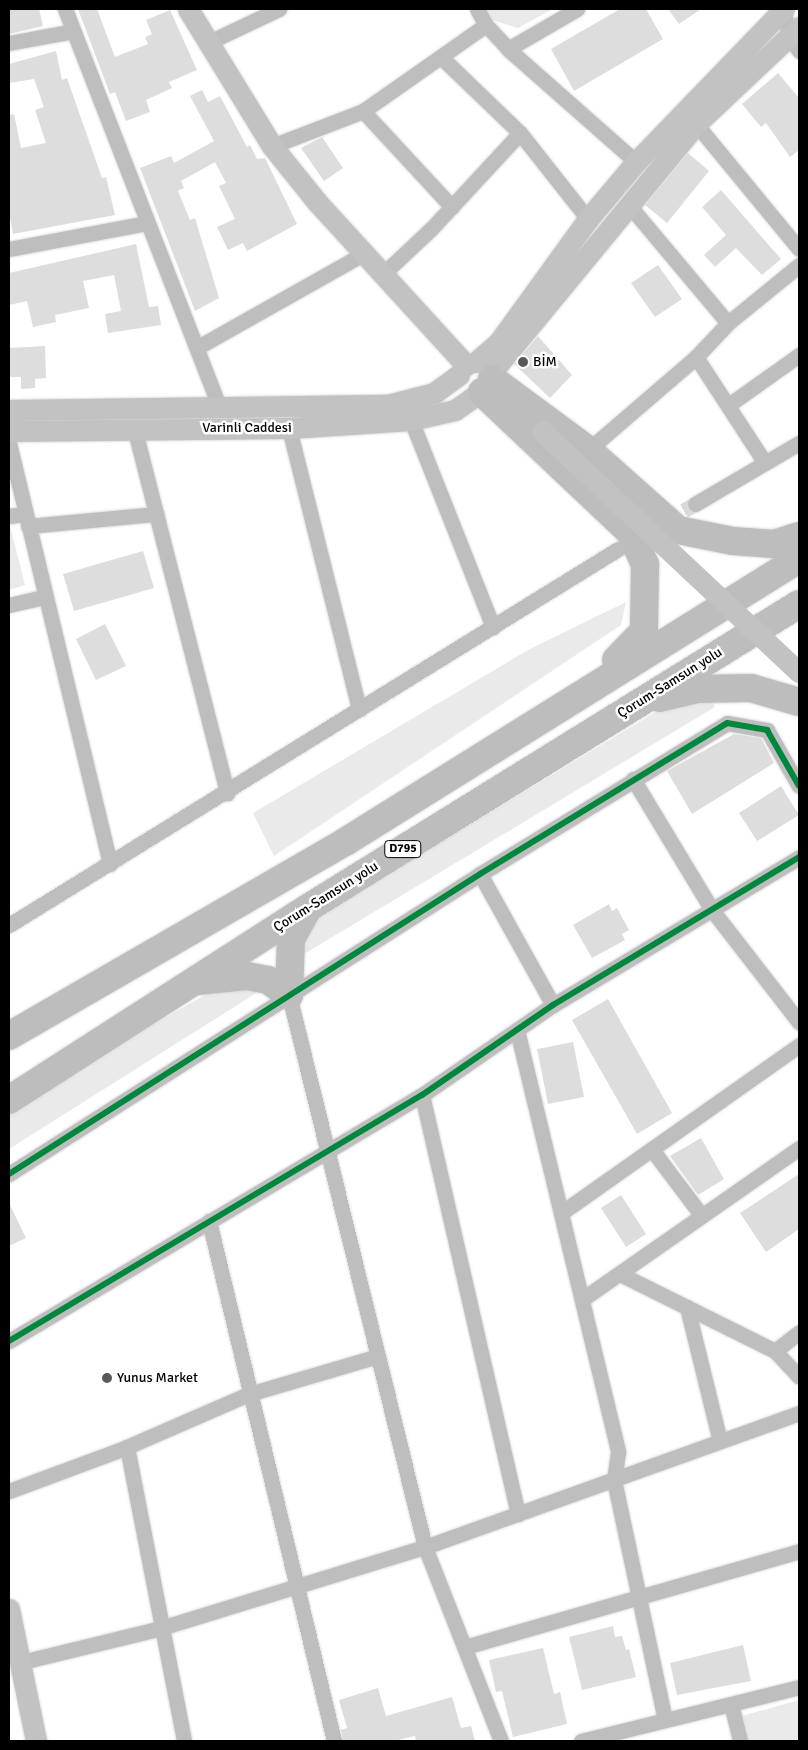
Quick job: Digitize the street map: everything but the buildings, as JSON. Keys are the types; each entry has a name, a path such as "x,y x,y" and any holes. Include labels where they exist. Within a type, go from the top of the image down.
{"highway":[{"path":"479,378 588,450 678,530 733,541 774,544 799,536"},
{"path":"479,378 631,533 645,565 644,631 577,694"},
{"name":"D795","path":"9,1036 344,842 577,694 799,559"},
{"name":"Çorum-Samsun yolu","path":"9,1100 308,908 799,604"},
{"path":"638,703 697,689 751,688 799,702"},
{"path":"289,995 291,939 308,908"},
{"path":"191,982 247,976 268,980 289,995"}],"street":[{"path":"65,9 146,223 198,347 219,407"},
{"path":"188,9 207,43 272,146 383,274 479,378 544,432 799,672"},
{"path":"207,43 279,9"},
{"path":"476,9 486,26 508,49 636,162"},
{"path":"783,9 796,38 696,124 479,378 499,342 588,219 636,162 783,9"},
{"path":"508,49 568,11"},
{"path":"272,146 363,111 443,59 486,26"},
{"path":"9,43 72,31"},
{"path":"443,59 520,133 588,219"},
{"path":"363,111 452,207"},
{"path":"696,124 799,249"},
{"path":"383,274 452,207 520,133"},
{"path":"628,204 728,323"},
{"path":"9,250 146,223"},
{"path":"198,347 365,253"},
{"path":"588,450 696,357 728,323 799,265"},
{"path":"730,404 799,355"},
{"path":"696,357 730,404 765,463"},
{"name":"Varinli Caddesi","path":"9,410 388,405 434,393 479,378"},
{"name":"Varinli Caddesi","path":"9,430 134,427 289,428 411,420 455,410 479,378"},
{"path":"411,420 493,627"},
{"path":"134,427 227,793"},
{"path":"289,428 359,709"},
{"path":"9,443 110,864"},
{"path":"695,504 799,443"},
{"path":"9,516 26,520 156,514"},
{"path":"9,925 227,793 618,549"},
{"path":"9,605 46,597"},
{"path":"9,1174 480,874 633,778 727,723 767,730 799,786"},
{"path":"633,778 712,910 799,1022"},
{"path":"9,1341 422,1095 553,1005 799,857"},
{"path":"480,874 553,1005"},
{"path":"289,995 328,1152 375,1357 425,1546 501,1741"},
{"path":"517,1030 561,1213 584,1298 618,1452 614,1480 666,1720"},
{"path":"561,1213 653,1151 799,1045"},
{"path":"422,1095 518,1514"},
{"path":"584,1298 799,1148"},
{"path":"653,1151 702,1216"},
{"path":"209,1221 249,1394 334,1741"},
{"path":"620,1274 775,1350 799,1377"},
{"path":"687,1307 720,1441"},
{"path":"775,1350 799,1332"},
{"path":"9,1491 127,1447 249,1394 375,1357"},
{"path":"22,1662 161,1628 425,1546 799,1413"},
{"path":"127,1447 184,1741"},
{"path":"465,1647 799,1551"},
{"path":"9,1609 22,1662 36,1741"},
{"path":"581,1741 799,1687"},
{"path":"731,1704 740,1741"}],"shaded area":[{"path":"486,9 553,9 518,28 492,20"},
{"path":"9,522 25,585 9,590"},
{"path":"626,602 621,625 274,856 253,813 528,650"},
{"path":"709,696 715,707 304,954 296,949 308,923 656,712"},
{"path":"246,979 258,992 9,1149 9,1115 122,1042 207,994"},
{"path":"799,1700 799,1741 748,1741 742,1716"}],"tunnel":[{"path":"664,522 695,504"}],"cycle path":[{"path":"9,1174 480,874 727,723 767,730 799,786"},
{"path":"9,1341 422,1095 553,1005 799,857"}],"place":[{"name":"BİM","path":"523,362"},
{"name":"Yunus Market","path":"107,1378"}]}
